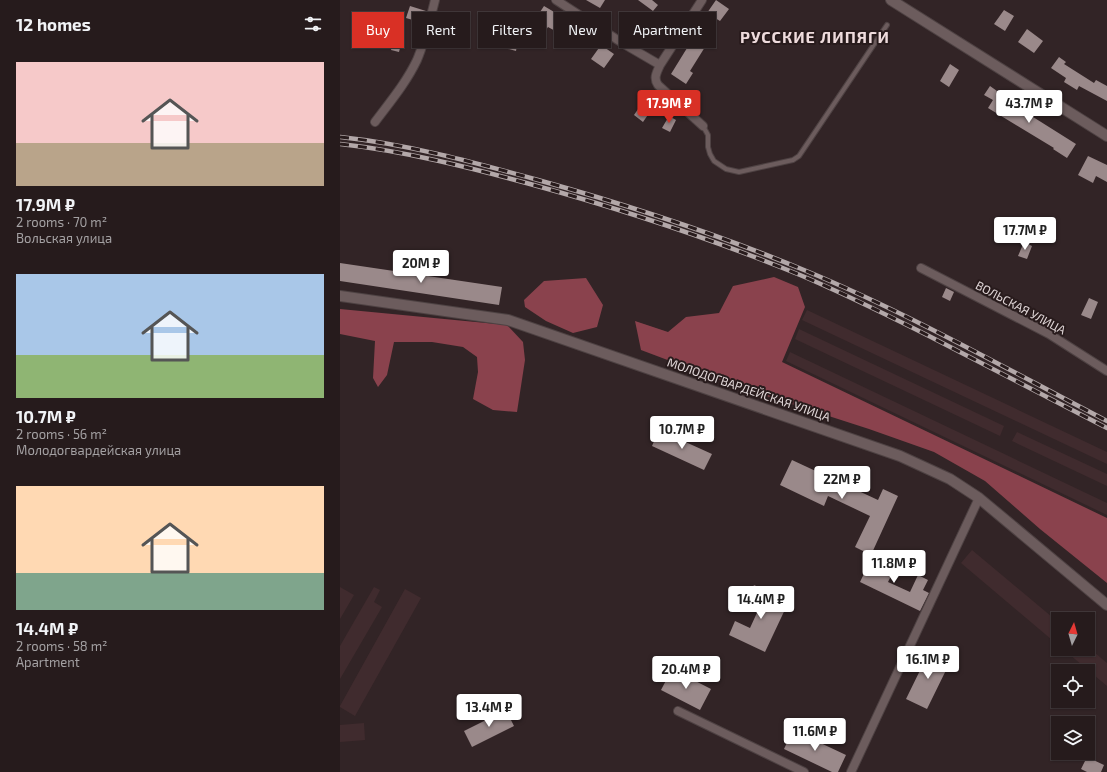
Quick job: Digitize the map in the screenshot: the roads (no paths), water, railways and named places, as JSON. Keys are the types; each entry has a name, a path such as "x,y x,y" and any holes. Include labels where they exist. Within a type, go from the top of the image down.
{"street":[{"path":"375,122 399,91 417,60 435,0"},
{"path":"556,0 624,44 660,65"},
{"path":"702,0 660,65 655,81 703,126"},
{"path":"891,0 1107,136"},
{"name":"ВОЛЬСКАЯ УЛИЦА","path":"921,268 1049,334 1107,371"},
{"name":"МОЛОДОГВАРДЕЙСКАЯ УЛИЦА","path":"340,296 508,320 900,456 950,479 979,498 1107,605"},
{"path":"851,772 979,498"},
{"path":"678,711 804,772"}],"lane":[{"path":"703,126 708,135 708,147 710,154 714,160 726,169 739,172 793,160 799,156 887,25"}],"railway":[{"path":"340,137 415,149 514,173 639,210 738,244 804,270 881,304 1107,421"},
{"path":"340,144 412,155 507,178 632,214 733,249 800,275 864,304 1107,428"}],"district":[{"name":"РУССКИЕ ЛИПЯГИ","path":"815,36"}]}
